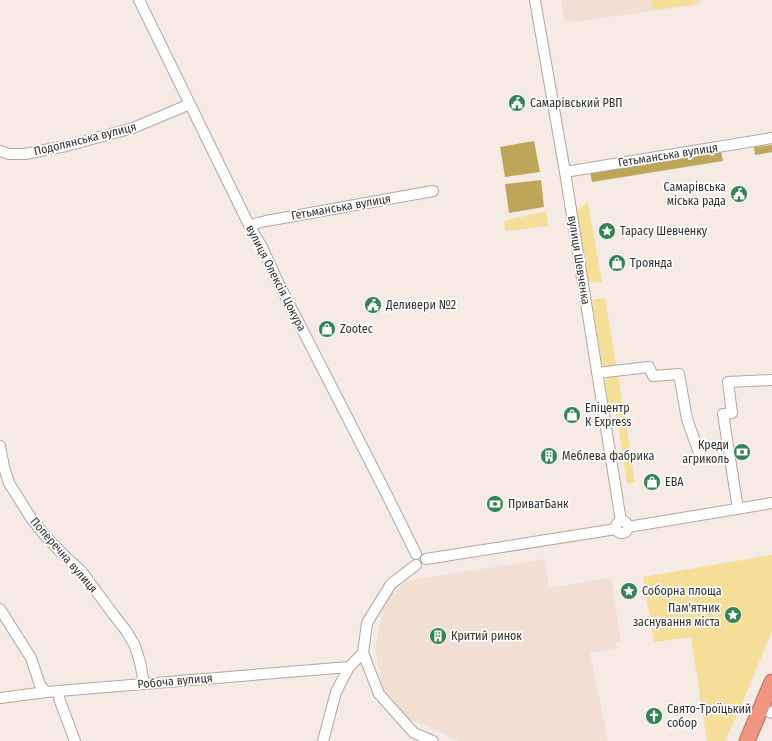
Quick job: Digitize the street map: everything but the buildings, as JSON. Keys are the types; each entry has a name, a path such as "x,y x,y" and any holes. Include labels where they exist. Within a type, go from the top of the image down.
{"highway":[{"path":"747,741 766,710 772,682"}],"street":[{"name":"вулиця Олексія Цокура","path":"139,0 249,225 262,247 281,288 385,490 416,559"},
{"name":"вулиця Шевченка","path":"535,0 622,526"},
{"name":"Подолянська вулиця","path":"0,151 9,154 25,154 66,146 133,128 190,104"},
{"name":"Гетьманська вулиця","path":"564,172 772,138"},
{"name":"Гетьманська вулиця","path":"249,225 433,191"},
{"path":"597,373 649,367 653,376 679,374 687,419 699,453"},
{"path":"738,509 723,414 732,413 728,382 772,380"},
{"name":"Поперечна вулиця","path":"0,446 9,483 31,518 46,537 82,572 127,632 135,646 144,684"},
{"path":"433,741 414,733 379,694 363,653 367,623 391,584 420,553 426,557 426,559 622,526 772,503"},
{"path":"0,608 30,658 40,686 46,692"},
{"path":"323,741 336,692 349,667 363,653"},
{"name":"Робоча вулиця","path":"0,698 46,692 349,667"},
{"path":"58,691 60,702 75,741"}],"shaded area":[{"path":"561,0 701,0 701,4 565,23"},
{"path":"652,0 695,0 696,4 653,10"},
{"path":"534,141 540,172 505,177 500,147"},
{"path":"772,145 772,152 755,155 754,147"},
{"path":"721,152 723,161 592,182 590,172"},
{"path":"541,180 544,207 509,213 505,184"},
{"path":"588,202 602,282 597,283 586,279 575,212"},
{"path":"546,211 548,226 505,231 504,221"},
{"path":"605,298 616,365 609,368 604,367 602,364 592,300"},
{"path":"618,374 635,482 627,484 615,405 608,402 605,381 610,375"},
{"path":"772,555 772,631 725,741 707,741 691,637 654,642 643,577"},
{"path":"544,559 549,588 611,578 621,641 616,642 617,648 590,653 608,741 459,741 403,716 382,689 375,647 385,601 407,581"}],"place":[{"name":"Самарівський РВП","path":"517,103"},
{"name":"Самарівська міська рада","path":"739,194"},
{"name":"Тарасу Шевченку","path":"607,231"},
{"name":"Троянда","path":"617,263"},
{"name":"Деливери №2","path":"373,305"},
{"name":"Zootec","path":"327,329"},
{"name":"Епіцентр К Express","path":"572,415"},
{"name":"Креди агриколь","path":"742,452"},
{"name":"Меблева фабрика","path":"549,456"},
{"name":"ЕВА","path":"652,482"},
{"name":"ПриватБанк","path":"495,504"},
{"name":"Соборна площа","path":"629,591"},
{"name":"Пам'ятник заснування міста","path":"733,615"},
{"name":"Критий ринок","path":"438,636"},
{"name":"Свято-Троїцький собор","path":"654,716"}]}
